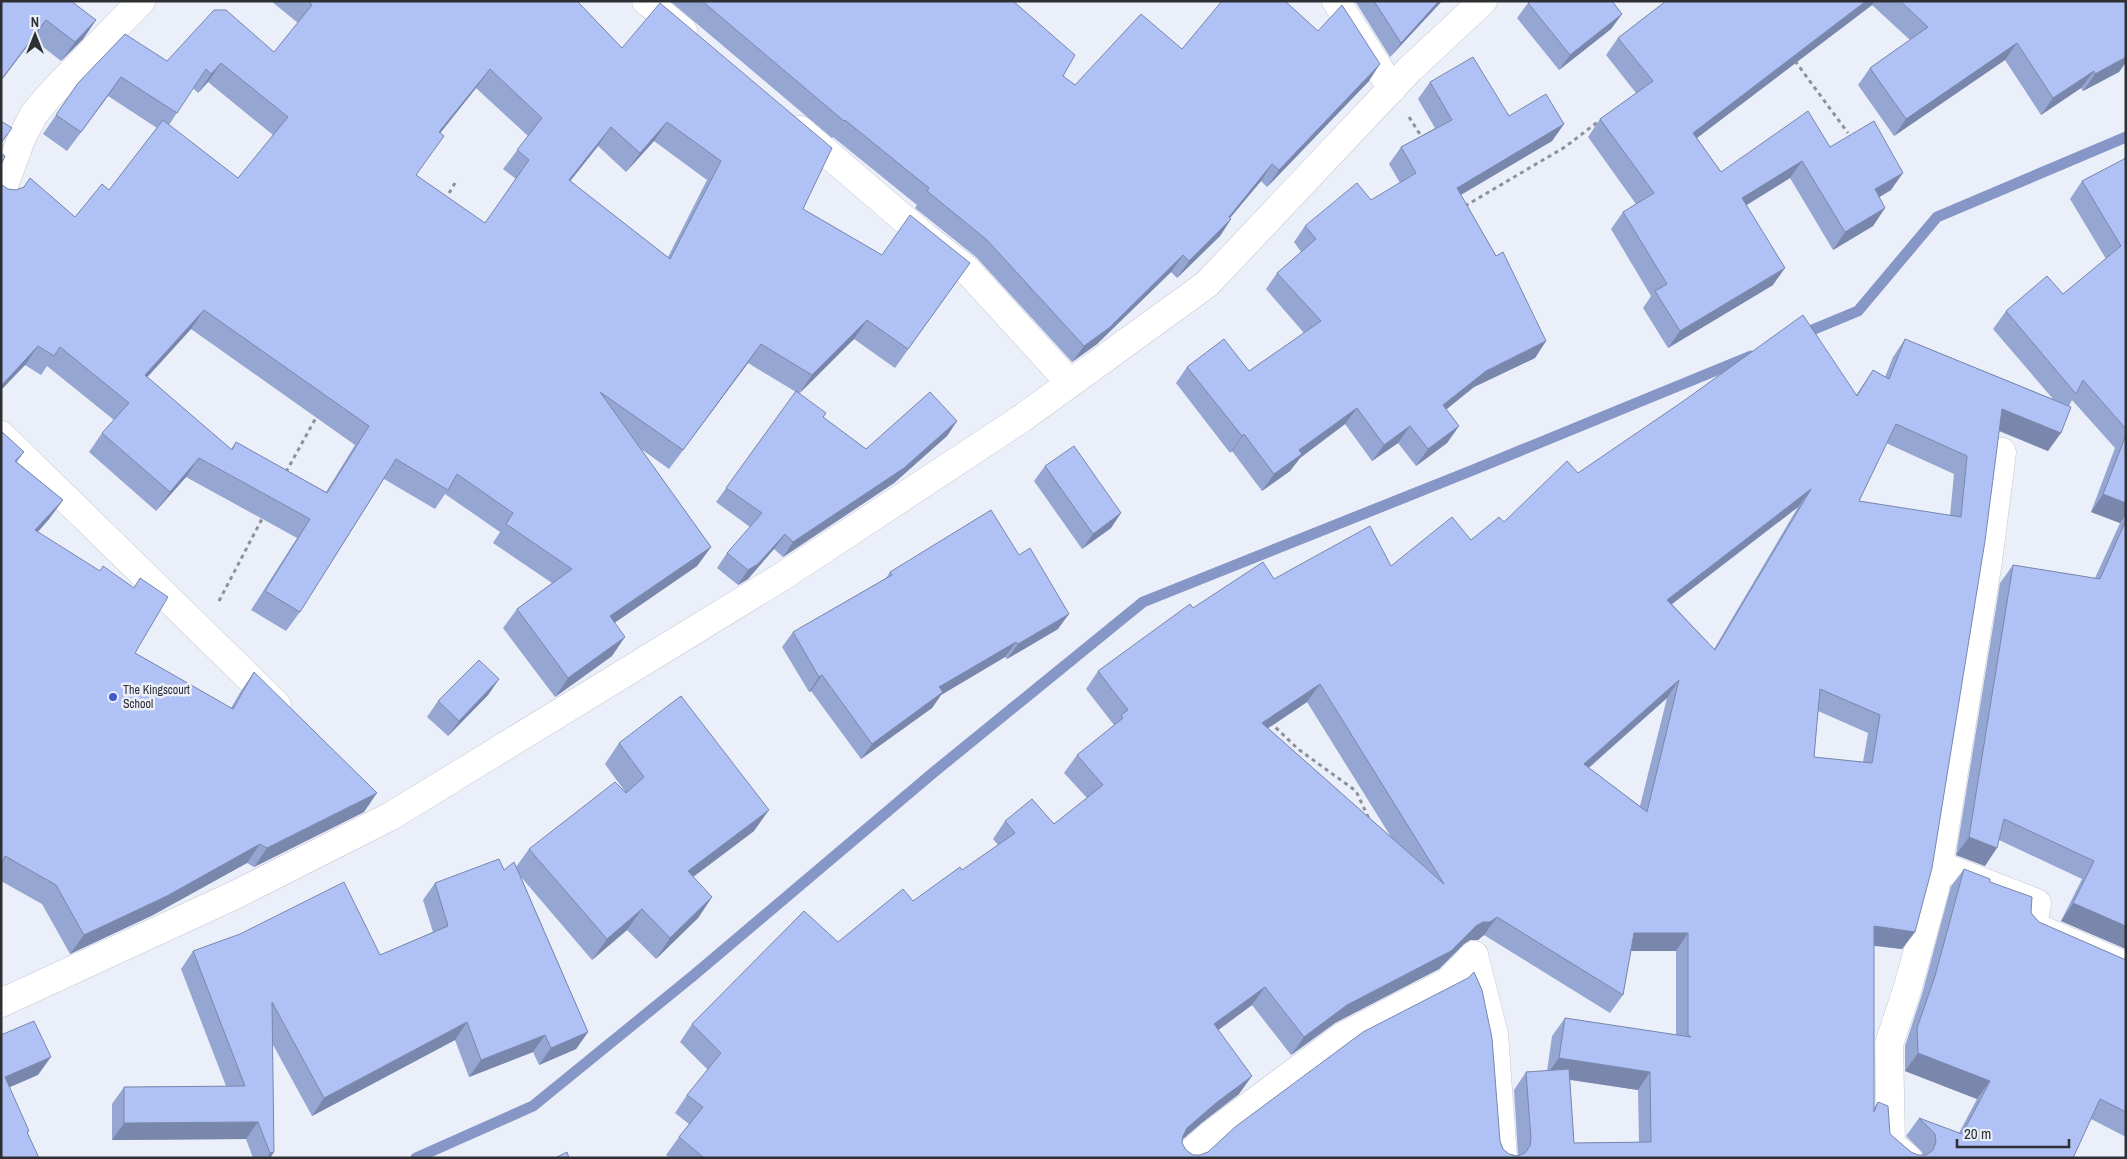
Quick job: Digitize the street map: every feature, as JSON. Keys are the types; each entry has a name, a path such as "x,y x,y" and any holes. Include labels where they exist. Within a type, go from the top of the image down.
{"street":[{"path":"1,194 22,137 34,114 141,1"},
{"path":"1336,1 1392,89"},
{"path":"1,1003 235,895 391,816 783,576 1021,419 1207,284 1392,89 1483,1"},
{"path":"654,3 704,49"},
{"path":"780,114 925,237 966,269 1070,383"},
{"path":"1,435 294,720"},
{"path":"1908,1158 1891,1145 1888,1044 1907,990 1935,889 1988,561 2002,452"},
{"path":"370,795 391,816"},
{"path":"1939,866 2036,903 2033,926 2126,966"},
{"path":"1184,1158 1213,1133 1342,1037 1448,982 1474,955 1494,1034 1503,1158"}],"path":[{"path":"1792,56 1848,133"},
{"path":"1392,89 1424,139"},
{"path":"1460,198 1466,206 1565,147 1604,118"},
{"path":"440,208 455,183"},
{"path":"282,479 319,413"},
{"path":"203,632 265,513"},
{"path":"1266,718 1298,749 1356,791 1371,823"}],"building":[{"path":"1,1 71,1 96,20 75,42 46,20 1,80"},
{"path":"308,1 577,1 622,48 660,3 832,148 803,209 882,255 910,215 970,263 908,349 867,320 812,375 761,344 683,450 600,392 711,547 610,616 625,637 568,678 517,609 572,569 506,524 513,513 457,474 448,490 396,459 300,612 265,591 310,519 199,458 170,492 102,433 129,403 60,347 54,356 38,346 1,386 1,183 8,189 16,190 24,187 30,178 75,217 102,184 109,190 163,120 238,178 288,117 221,63 211,74 206,69 177,113 121,77 81,132 56,115 78,83 125,34 167,61 214,10 226,10 274,52 312,5","holes":["490,69 542,118 517,150 529,160 485,223 416,175 444,136 439,132","667,122 721,161 670,259 569,180 611,127 640,153","204,310 369,426 327,493 236,442 232,450 145,375"]},
{"path":"702,1 1013,1 1075,55 1063,76 1075,85 1141,14 1182,49 1222,1 1285,1 1318,31 1342,5 1380,64 1279,170 1272,164 1229,217 1231,219 1189,261 1183,255 1109,328 1084,346 987,240 927,191 929,188 844,121"},
{"path":"1374,1 1439,1 1401,43"},
{"path":"1530,1 1612,1 1622,14 1570,55 1528,3"},
{"path":"1666,1 1866,1 1693,133 1721,172 1808,111 1830,147 1874,121 1903,173 1875,189 1885,208 1845,232 1802,161 1742,198 1785,268 1680,331 1655,291 1667,284 1623,212 1654,193 1600,119 1653,81 1618,38"},
{"path":"1900,1 2126,1 2126,57 2095,74 2094,71 2053,98 2017,43 1906,119 1870,68 1928,27"},
{"path":"1473,57 1509,116 1546,94 1564,124 1457,188 1496,256 1503,252 1546,341 1486,371 1443,405 1459,426 1428,449 1410,426 1384,445 1357,408 1299,450 1302,454 1274,474 1244,434 1242,436 1187,367 1224,339 1249,371 1321,321 1277,273 1316,239 1305,226 1357,183 1371,200 1416,173 1401,147 1452,120 1430,82"},
{"path":"1,121 12,128 1,143"},
{"path":"1,153 5,156 1,165"},
{"path":"2126,158 2126,429 2083,380 2076,394 2006,311 2047,276 2063,294 2121,246 2082,181"},
{"path":"1803,315 1857,396 1873,370 1889,379 1905,339 2071,407 2061,433 2002,409 1985,541 1932,868 1915,932 1874,926 1874,1112 1878,1102 1888,1106 1890,1134 1911,1152 1918,1155 1926,1155 1933,1150 1936,1142 1935,1134 1919,1118 1962,1134 1990,1081 1918,1053 1917,1028 1935,976 1964,869 1990,879 1990,882 2032,897 2031,913 2039,922 2126,960 2126,1112 2100,1099 2073,1158 704,1158 679,1137 703,1107 687,1095 721,1053 692,1024 804,911 838,942 903,889 913,901 960,867 962,870 1015,833 1005,821 1032,799 1054,824 1103,785 1077,755 1123,718 1121,715 1128,710 1098,671 1190,604 1193,608 1263,562 1274,579 1370,526 1391,566 1452,517 1471,540 1499,517 1504,522 1567,461 1578,473 1682,402","holes":["1896,424 1967,456 1961,517 1859,501","1811,489 1715,650 1667,600","1679,680 1647,812 1584,764","1320,684 1444,884 1262,723","1820,689 1880,715 1872,763 1814,757","1497,917 1623,995 1634,933 1688,933 1688,1035 1691,1037 1565,1018 1559,1058 1650,1072 1651,1142 1574,1143 1569,1069 1526,1072 1530,1146 1525,1153 1517,1156 1509,1154 1503,1149 1500,1141 1492,1038 1482,990 1474,972 1468,978 1363,1032 1235,1127 1208,1152 1193,1155 1186,1150 1182,1143 1187,1128 1252,1076 1214,1024 1265,987 1304,1037 1347,1005 1451,951 1476,926 1483,922 1490,922"]},
{"path":"796,391 826,413 823,417 866,449 930,392 957,421 904,468 793,542 785,534 758,564 748,570 727,553 762,513 726,488"},
{"path":"1,431 24,452 15,461 63,500 35,530 100,571 103,566 134,588 140,578 168,597 135,653 233,709 254,672 377,793 267,848 260,844 167,896 84,935 56,885 5,856 1,865"},
{"path":"2126,435 2126,503 2103,494"},
{"path":"1074,446 1121,513 1093,534 1045,466"},
{"path":"991,510 1019,555 1030,548 1069,614 1018,644 1016,642 939,687 943,692 872,744 822,675 819,677 793,632 892,575 890,572"},
{"path":"2126,520 2126,926 2073,903 2094,861 2004,819 1997,848 1969,837 2013,565 2100,579"},
{"path":"479,660 499,679 459,721 438,701"},
{"path":"681,696 769,810 688,871 712,897 670,938 642,909 607,939 529,849 615,782 626,793 644,777 619,743"},
{"path":"499,859 504,870 514,862 588,1032 551,1048 545,1035 481,1060 467,1022 324,1098 272,1002 274,1152 270,1153 258,1122 124,1123 124,1087 245,1086 193,951 240,934 344,882 380,955 448,926 435,883"},
{"path":"34,1021 51,1057 5,1077 39,1158 1,1158 1,1035"},
{"path":"567,1152 569,1158 555,1158"}],"waterway":[{"path":"1800,335 1858,311 1937,217 2126,137"},
{"path":"416,1158 533,1106 694,975 934,772 1143,602 1751,356"}],"place":[{"name":"The Kingscourt School","path":"113,697"}]}
